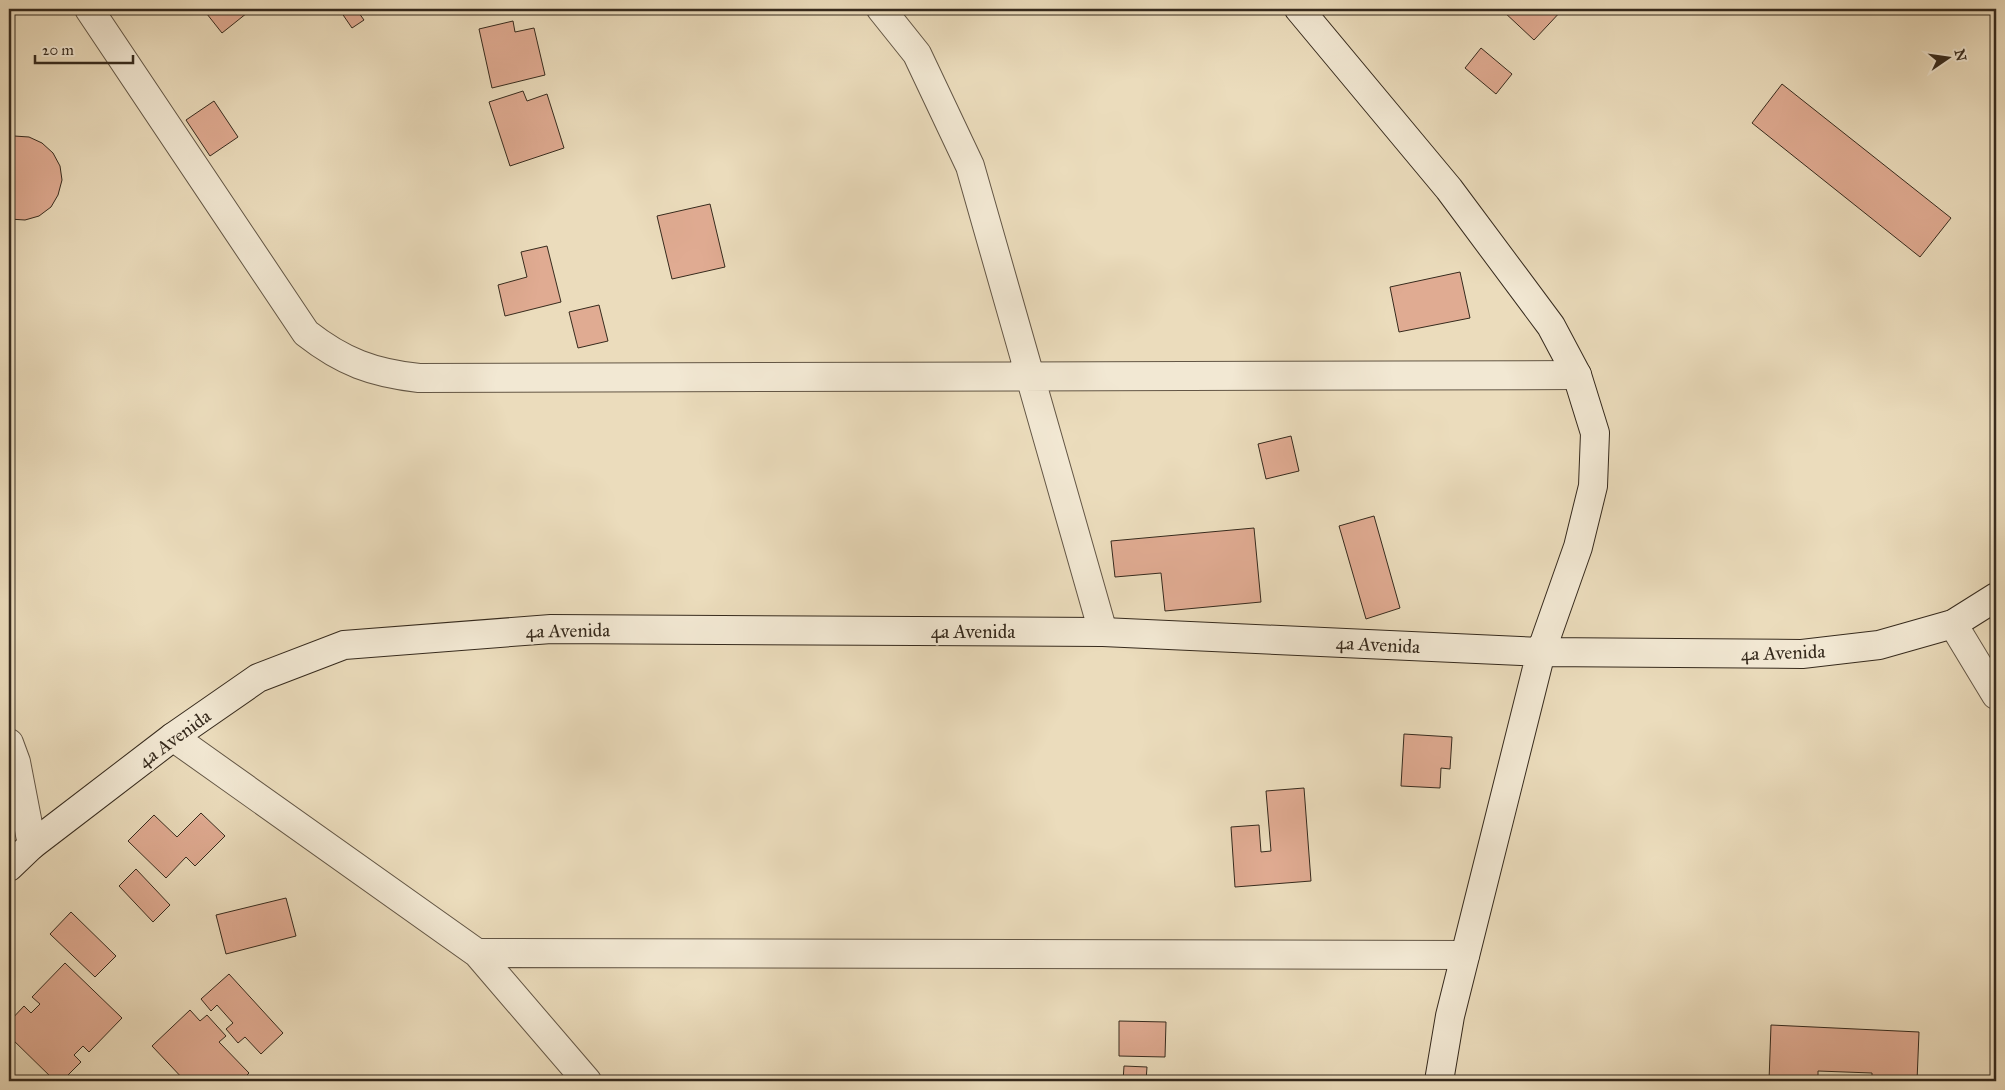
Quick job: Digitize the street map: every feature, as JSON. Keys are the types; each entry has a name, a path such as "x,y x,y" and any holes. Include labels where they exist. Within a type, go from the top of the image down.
{"street":[{"path":"88,9 306,333 344,359 365,368 392,375 419,378 1577,375"},
{"path":"881,9 917,54 970,166 1103,632"},
{"path":"1299,9 1449,189 1550,326 1577,375 1595,433 1593,486 1578,547 1541,652 1450,1016 1438,1081"},
{"name":"4a Avenida","path":"9,867 32,845 173,737 258,678 344,645 551,629 1103,632 1541,652 1802,654 1879,645 1953,624 1996,596"},
{"path":"1953,624 1996,695"},
{"path":"173,737 477,953 587,1081"},
{"path":"9,743 16,762 32,845"},
{"path":"477,953 1465,955"}],"building":[{"path":"203,9 252,9 222,33"},
{"path":"339,9 356,9 364,20 352,28"},
{"path":"1506,9 1563,9 1534,40 1503,11"},
{"path":"513,21 515,32 534,28 545,75 492,88 479,29"},
{"path":"1481,48 1512,74 1496,94 1465,68"},
{"path":"1782,84 1951,218 1920,257 1752,123"},
{"path":"523,91 527,101 547,94 564,148 510,166 489,102"},
{"path":"214,101 238,137 210,156 186,120"},
{"path":"14,136 29,137 42,143 53,153 60,166 62,180 58,195 51,207 39,216 25,220 9,219 9,138"},
{"path":"710,204 725,267 672,279 657,216"},
{"path":"547,246 561,302 505,316 498,285 527,277 521,252"},
{"path":"1460,272 1470,318 1399,332 1390,287"},
{"path":"599,305 608,341 578,348 569,312"},
{"path":"1291,436 1299,471 1266,479 1258,444"},
{"path":"1374,516 1400,608 1366,619 1339,526"},
{"path":"1254,528 1261,602 1165,611 1161,573 1115,577 1111,541"},
{"path":"1404,734 1452,737 1450,769 1441,768 1440,788 1401,786"},
{"path":"1304,788 1311,881 1235,887 1231,827 1259,825 1261,852 1271,851 1266,791"},
{"path":"201,813 225,836 195,866 186,857 166,878 128,841 154,815 177,837"},
{"path":"136,869 170,905 153,922 119,886"},
{"path":"286,898 296,936 226,954 216,915"},
{"path":"71,912 116,956 95,977 50,934"},
{"path":"65,963 122,1018 89,1052 83,1046 74,1055 81,1062 62,1081 55,1081 9,1036 9,1022 24,1006 31,1013 40,1004 32,997"},
{"path":"229,974 283,1033 261,1054 245,1037 238,1043 226,1029 233,1023 217,1005 211,1011 201,999"},
{"path":"190,1010 200,1021 207,1015 226,1036 219,1042 249,1073 241,1081 185,1081 152,1046"},
{"path":"1119,1021 1166,1022 1165,1057 1119,1056"},
{"path":"1771,1025 1919,1032 1917,1081 1872,1081 1872,1073 1818,1071 1818,1081 1769,1081"},
{"path":"1124,1066 1147,1067 1146,1081 1123,1081"}]}
